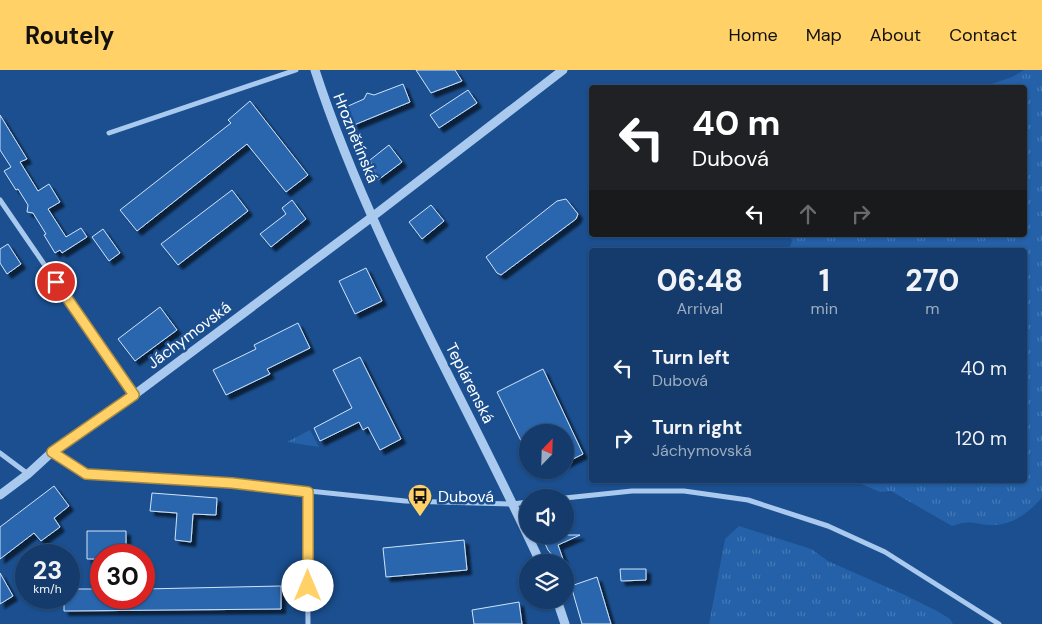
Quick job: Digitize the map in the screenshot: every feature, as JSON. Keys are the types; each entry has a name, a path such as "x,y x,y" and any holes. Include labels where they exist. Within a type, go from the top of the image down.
{"street":[{"path":"109,134 296,70"},
{"name":"Hroznětínská","path":"314,70 331,120 372,217"},
{"name":"Jáchymovská","path":"0,495 28,474 52,452 134,395 372,217 563,70"},
{"path":"0,200 134,395"},
{"name":"Teplárenská","path":"372,217 536,554"},
{"path":"52,452 86,474 232,483 405,501 519,503"},
{"path":"0,453 28,474"},
{"path":"574,497 632,491 684,491 748,500 828,526 886,552 999,624"},
{"path":"308,492 308,624"},
{"path":"560,609 565,624"}],"green space":[{"path":"1024,70 1042,70 1042,498 1027,512 1010,522 989,525 970,522 952,526 891,491 880,492 859,483 1027,483 1027,248 790,248 792,241 791,237 1027,237 1027,85 989,85 1012,77"},
{"path":"310,430 319,447 287,442"},
{"path":"739,526 811,549 828,561 937,611 950,619 953,624 709,624 725,539"}],"building":[{"path":"416,70 455,70 462,81 431,93"},
{"path":"403,84 410,102 354,125 346,107 364,99 367,93 374,95"},
{"path":"468,90 477,103 439,128 430,115"},
{"path":"250,101 308,175 286,192 247,144 137,231 120,210 231,123 228,120"},
{"path":"0,115 27,159 20,162 38,191 49,184 60,202 48,209 66,237 81,228 87,237 62,253 60,250 55,253 33,213 27,212 28,205 4,171 11,167 0,150"},
{"path":"389,145 402,162 378,180 370,160"},
{"path":"232,190 248,211 178,265 161,244"},
{"path":"566,199 578,214 576,219 501,275 497,273 486,257 557,201"},
{"path":"292,200 306,219 271,247 260,234 286,214 282,208"},
{"path":"431,205 444,221 422,239 409,222"},
{"path":"103,229 120,253 109,261 92,237"},
{"path":"8,244 21,264 7,274 0,263 0,249"},
{"path":"366,268 382,301 355,314 339,281"},
{"path":"160,307 177,330 135,361 118,339"},
{"path":"298,323 310,348 267,369 270,374 226,395 213,370 256,349 254,345"},
{"path":"360,357 401,439 380,450 368,427 363,430 359,422 320,441 314,428 352,408 333,370"},
{"path":"543,369 569,424 519,424 519,437 497,392"},
{"path":"574,435 583,454 574,458"},
{"path":"54,486 69,506 54,518 60,527 41,541 34,533 20,544 15,544 15,548 0,559 0,527"},
{"path":"152,493 217,498 216,515 193,514 191,542 175,540 177,513 150,511"},
{"path":"87,531 126,531 126,544 90,544 90,559 87,559"},
{"path":"464,540 467,570 386,577 383,548"},
{"path":"545,544 560,544 558,545 561,554 551,554"},
{"path":"620,569 646,569 646,580 621,581"},
{"path":"0,573 13,596 0,604"},
{"path":"597,577 611,624 582,624 574,596 574,585"},
{"path":"281,586 281,609 64,611 64,609 80,609 80,589 90,589 90,609 155,609 155,589"},
{"path":"519,602 522,624 474,624 472,610"}],"place":[{"name":"Dubová","path":"420,517"}],"route":[{"path":"56,282 134,395 52,452 86,474 232,483 308,492 308,586"}]}
